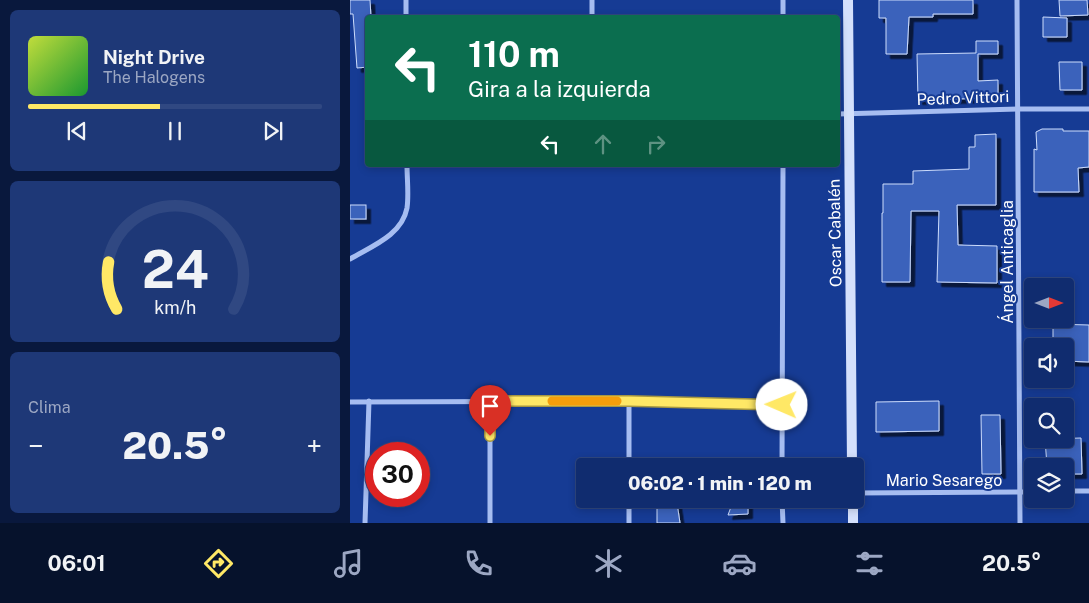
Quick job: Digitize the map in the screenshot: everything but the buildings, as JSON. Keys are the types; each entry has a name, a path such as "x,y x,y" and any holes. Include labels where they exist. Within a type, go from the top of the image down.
{"main road":[{"name":"Oscar Cabalén","path":"848,0 852,458"},
{"path":"853,508 853,523"}],"street":[{"path":"406,0 406,15"},
{"path":"592,0 592,15"},
{"path":"783,0 783,15"},
{"name":"Ángel Anticaglia","path":"1017,0 1020,523"},
{"name":"Pedro Vittori","path":"840,114 1089,109"},
{"path":"350,258 399,228 407,207 407,167"},
{"path":"782,458 783,167"},
{"path":"365,523 369,401"},
{"path":"490,401 490,523"},
{"path":"350,402 629,401 782,405"},
{"path":"629,401 629,458"},
{"path":"1074,491 1089,491"},
{"name":"Mario Sesarego","path":"864,493 1024,492"},
{"path":"629,508 629,523"},
{"path":"782,508 782,523"}],"slow traffic":[{"path":"552,401 617,401"}],"route":[{"path":"490,436 490,401 629,401 782,405"}]}
